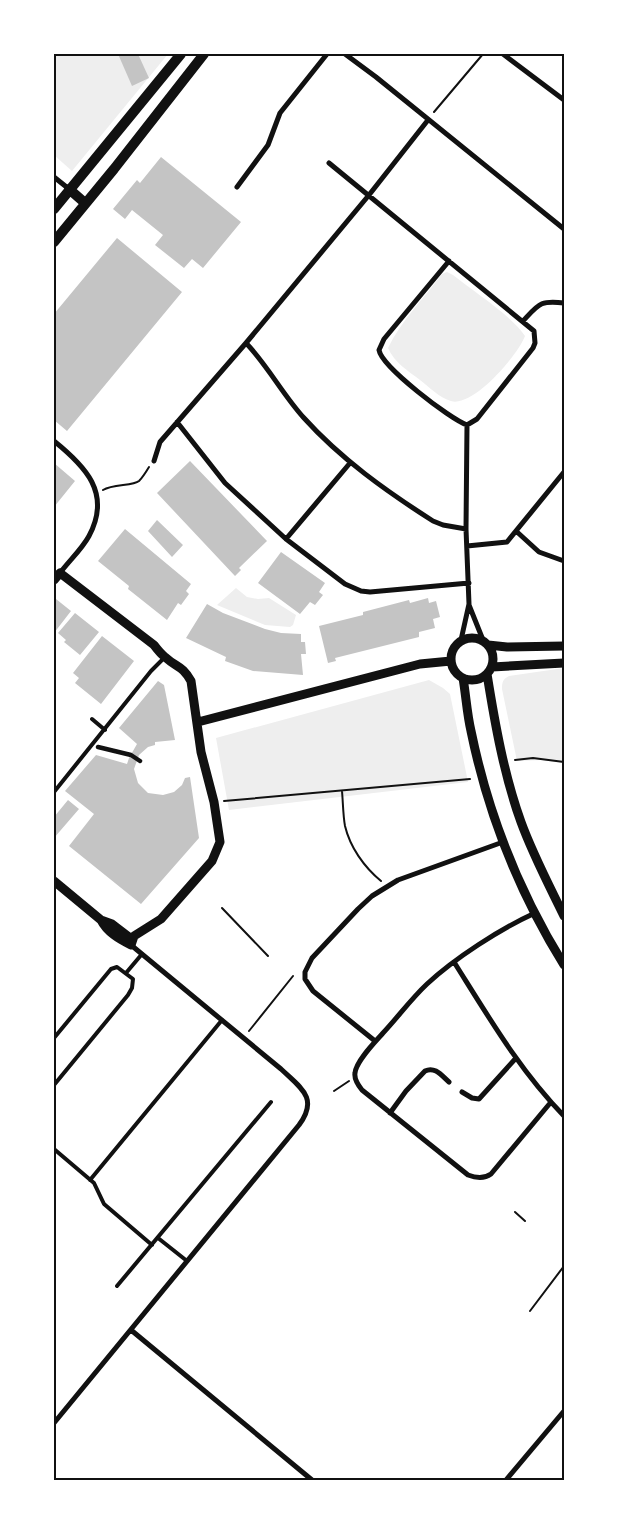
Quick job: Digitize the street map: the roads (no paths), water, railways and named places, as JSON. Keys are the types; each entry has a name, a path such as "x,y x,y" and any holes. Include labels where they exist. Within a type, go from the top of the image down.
{"main road":[{"path":"54,208 181,54"},
{"path":"54,242 114,170 204,54"},
{"path":"69,189 85,203"}],"street":[{"path":"237,187 268,145 280,113 327,54"},
{"path":"345,54 564,229"},
{"path":"504,54 564,100"},
{"path":"154,461 160,442 246,343 369,195 428,120"},
{"path":"330,163 534,331 535,343 533,348 477,419 467,425"},
{"path":"54,177 69,189"},
{"path":"448,261 384,339 379,350 383,359 407,383 456,420 467,425"},
{"path":"523,320 542,303 564,303"},
{"path":"246,343 258,355 303,417 350,463 433,521 443,525 466,529"},
{"path":"177,422 225,483 286,539 322,568 346,584 361,591 370,592 469,583"},
{"path":"461,640 469,604 466,529 467,425"},
{"path":"54,440 80,463 90,477 96,493 95,522 88,537 54,580"},
{"path":"286,539 350,463"},
{"path":"467,546 507,542 564,472"},
{"path":"516,531 539,552 564,561"},
{"path":"60,573 154,645 165,658 185,671 191,682 201,752 214,802 220,842 212,861 161,919 150,928 134,936 131,945"},
{"path":"469,604 485,642 493,655 490,670 494,716 511,792 539,868 561,902 564,916"},
{"path":"564,646 507,647 472,637 461,640 454,647 450,661 454,671 463,678 476,680 490,670 564,664"},
{"path":"198,722 420,664 450,661"},
{"path":"463,678 471,733 491,807 503,842 535,913 564,965"},
{"path":"98,747 131,755 140,761"},
{"path":"376,1041 313,991 305,979 305,972 312,958 358,909 386,886 503,842"},
{"path":"54,881 101,920 112,924 129,937 131,945"},
{"path":"535,913 515,922 454,962 426,985 357,1065 355,1078 362,1090 468,1175 474,1177 486,1177 491,1174 551,1102"},
{"path":"54,1423 299,1126 308,1110 303,1089 142,953 115,936 104,926 101,920"},
{"path":"120,930 140,932"},
{"path":"454,962 516,1058 564,1116"},
{"path":"462,1092 472,1098 479,1099 516,1058"},
{"path":"390,1113 406,1091 425,1071 429,1069 434,1070 450,1082"},
{"path":"131,1330 312,1480"},
{"path":"506,1480 564,1410"}],"lane":[{"path":"54,792 151,671 165,658"},
{"path":"92,720 105,730"},
{"path":"126,973 142,953"},
{"path":"54,1038 111,969 117,967 133,979 132,988 128,996 54,1085"},
{"path":"90,1180 222,1020"},
{"path":"117,1286 271,1102"},
{"path":"54,1150 94,1183 104,1204 152,1245"},
{"path":"158,1238 187,1261"}]}
